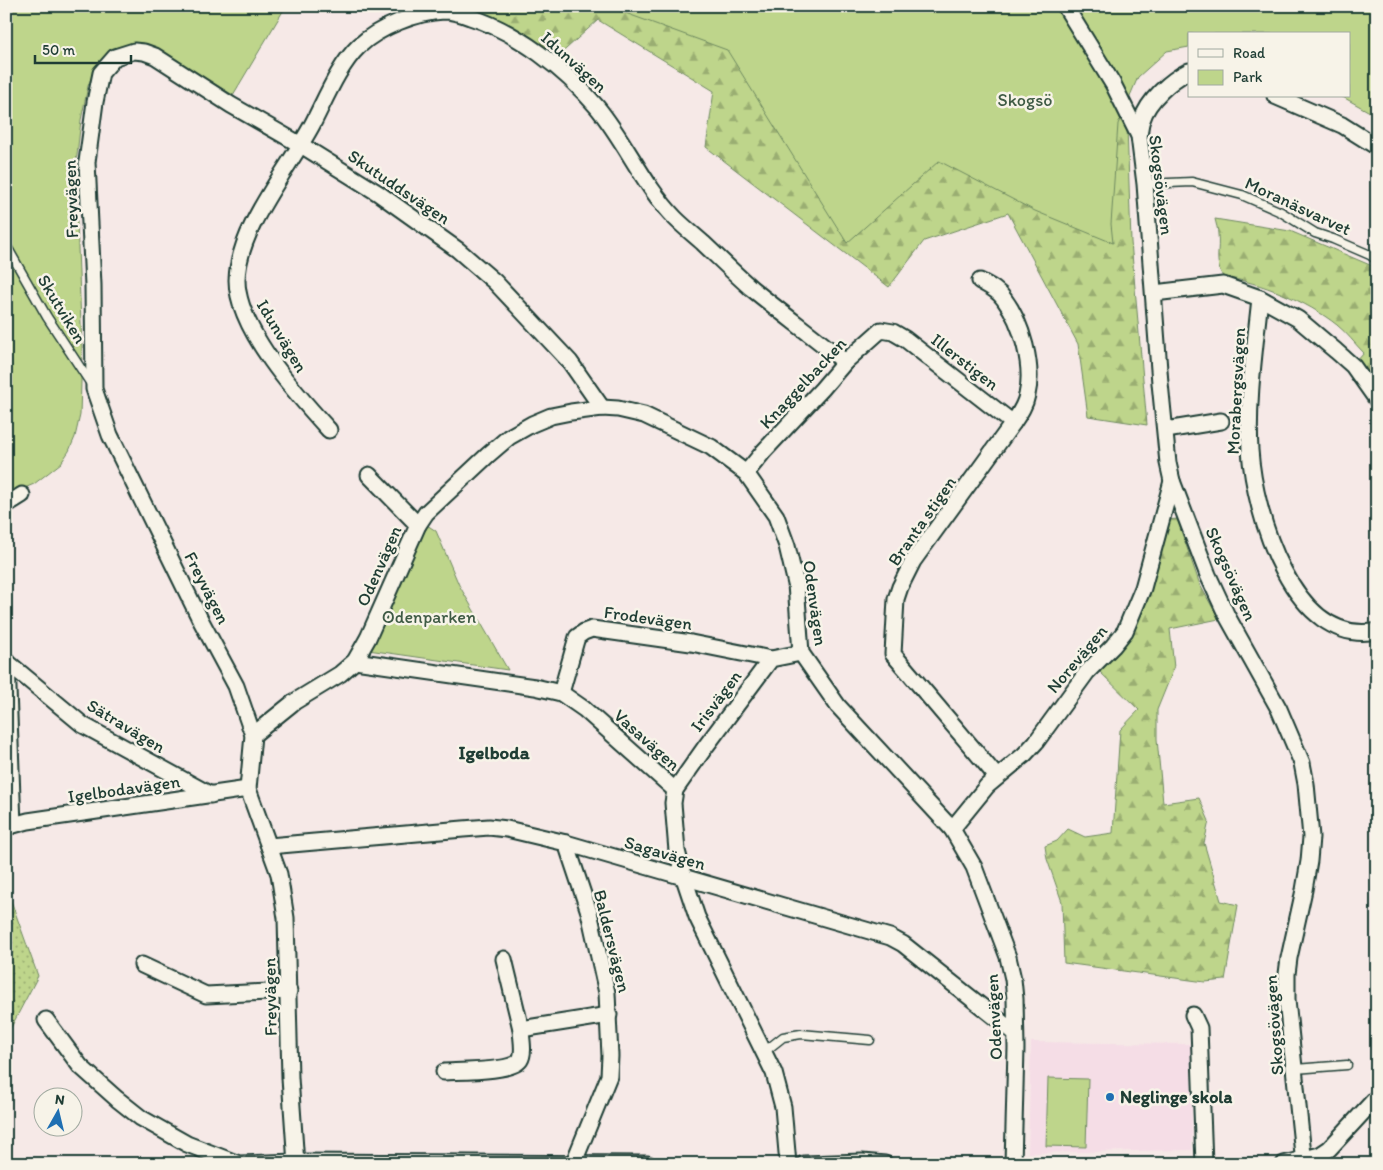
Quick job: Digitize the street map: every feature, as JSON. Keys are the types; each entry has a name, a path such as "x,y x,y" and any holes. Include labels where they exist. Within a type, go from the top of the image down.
{"street":[{"name":"Skogsövägen","path":"1065,6 1113,84 1139,136 1146,184 1160,383 1168,464 1172,481 1208,575 1227,616 1279,709 1302,763 1311,837 1304,890 1287,974 1287,1000 1304,1161"},
{"name":"Idunvägen","path":"329,430 290,386 252,329 239,300 237,279 241,256 261,210 301,144 323,100 342,68 359,46 398,22 423,14 445,11 468,16 497,26 525,43 568,77 597,107 652,191 675,218 750,287 845,362"},
{"name":"Skutuddsvägen","path":"134,51 154,56 231,104 301,144 412,216 458,250 495,282 570,362 602,408"},
{"name":"Freyvägen","path":"134,51 115,57 101,73 90,131 87,162 93,284 94,389 110,435 200,619 236,686 252,734 248,789 269,846 283,893 288,944 290,1078 296,1163"},
{"path":"1139,136 1142,119 1160,93 1170,82 1188,72"},
{"path":"1280,98 1342,125 1377,147"},
{"name":"Branta stigen","path":"980,281 992,287 1004,299 1020,328 1027,359 1028,394 1023,407 1013,423 909,570 900,587 896,599 893,654 997,777"},
{"path":"1154,293 1223,286 1260,298 1298,318 1353,366 1377,400"},
{"name":"Morabergsvägen","path":"1260,298 1252,388 1250,448 1257,494 1272,547 1300,598 1319,618 1336,628 1351,632 1377,632"},
{"name":"Knaggelbacken","path":"746,473 845,362 881,330 893,332"},
{"name":"Illerstigen","path":"893,332 905,339 1013,423"},
{"name":"Odenvägen","path":"252,734 294,702 340,674 355,661 368,638 418,526 426,513 488,455 532,424 551,416 602,408 618,409 644,415 711,447 746,473 776,516 787,546 796,584 801,653 838,706 952,829 974,866 1008,957 1015,999 1013,1164"},
{"path":"1166,430 1221,421"},
{"path":"369,476 418,526"},
{"name":"Norevägen","path":"952,829 974,801 997,777 1024,755 1036,742 1087,672 1113,646 1124,631 1143,588 1172,481"},
{"path":"6,505 22,495"},
{"name":"Frodevägen","path":"561,693 577,637 592,629 691,643 771,659"},
{"path":"771,659 801,653"},
{"name":"Irisvägen","path":"675,790 771,659"},
{"path":"7,661 9,826"},
{"name":"Sätravägen","path":"7,661 83,725 211,795"},
{"name":"Vasavägen","path":"355,661 535,687 561,693 584,709 675,790 673,802 677,851 684,878 697,917 764,1052 779,1091 783,1107 788,1164"},
{"name":"Igelbodavägen","path":"9,826 248,789"},
{"name":"Sagavägen","path":"269,846 489,827 507,829 566,844 890,937 903,944 1015,1033"},
{"name":"Baldersvägen","path":"566,844 589,912 608,993 609,1015 609,1076 574,1162"},
{"path":"444,1072 512,1066 520,1060 523,1050 520,1029 504,959"},
{"path":"142,964 206,995 289,991"},
{"path":"520,1029 609,1015"},
{"path":"1193,1015 1200,1028 1204,1164"},
{"path":"46,1020 80,1066 123,1104 142,1118 187,1144 239,1164 574,1162 648,1164"},
{"path":"1284,1164 1304,1161 1320,1155 1329,1149 1377,1097"},
{"path":"804,1164 862,1162 886,1164"}],"lane":[{"name":"Moranäsvarvet","path":"1146,184 1192,182 1242,195 1281,212 1315,233 1333,238 1377,260"},
{"name":"Skutviken","path":"6,244 47,317 94,389"},
{"path":"764,1052 783,1036 800,1034 870,1040"},
{"path":"1295,1068 1347,1065"}],"shaded area":[{"name":"Neglinge skola","path":"1031,1042 1191,1044 1192,1150 1028,1153"}],"green space":[{"path":"6,6 286,6 233,95 155,48 133,44 113,49 95,68 88,86 81,120 75,172 82,349 80,415 75,437 61,463 34,484 6,496"},
{"path":"451,6 802,6 1118,123 1125,111 1131,242 1147,425 1088,416 1078,344 1008,213 924,241 889,287 706,147 714,91 598,20 556,58 531,40 494,19"},
{"name":"Skogsö","path":"606,6 1377,6 1377,116 1345,98 1350,98 1350,32 1188,32 1188,47 1167,51 1138,77 1118,124 1111,224 1113,243 1035,211 939,161 847,243 727,50"},
{"path":"1215,219 1290,231 1377,268 1377,386 1356,362 1364,353 1341,328 1325,316 1283,294 1252,283 1223,277 1218,261 1218,232"},
{"path":"1177,519 1200,585 1219,619 1170,629 1174,668 1157,710 1157,739 1163,803 1199,798 1209,821 1204,843 1221,901 1238,905 1225,980 1205,982 1064,963 1062,902 1047,859 1045,846 1057,841 1068,829 1085,837 1113,833 1120,730 1139,710 1099,671 1123,642 1167,520"},
{"name":"Odenparken","path":"427,525 436,531 459,585 508,670 368,650 398,581"},
{"path":"6,887 38,976 6,1037"},
{"path":"1048,1078 1088,1079 1086,1147 1046,1146"}],"place":[{"name":"Neglinge skola","path":"1110,1097"}],"district":[{"name":"Igelboda","path":"494,752"}]}
